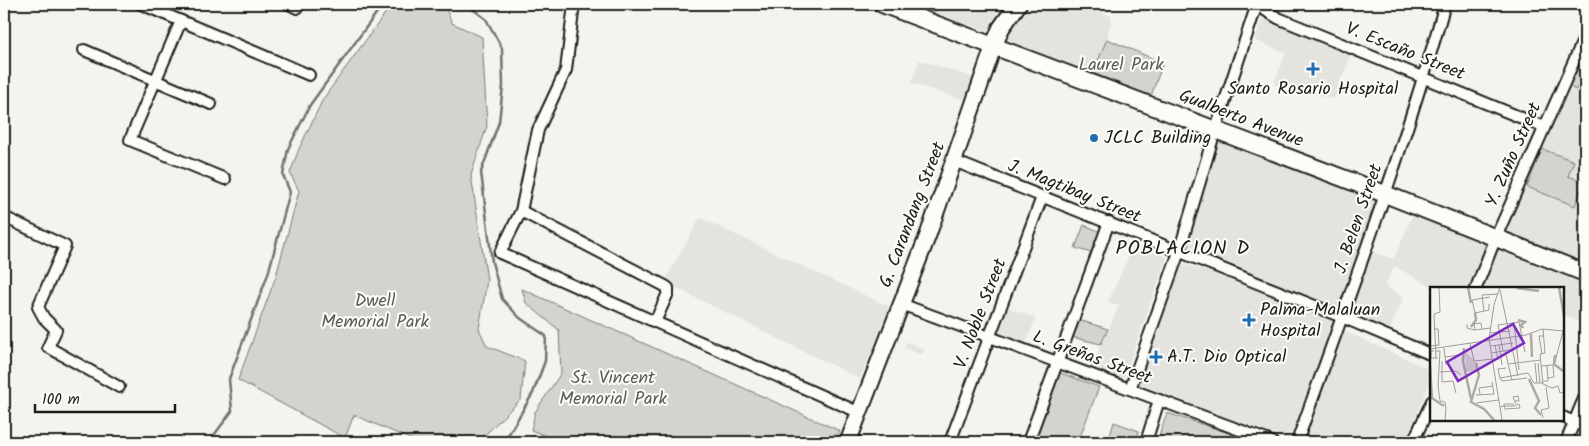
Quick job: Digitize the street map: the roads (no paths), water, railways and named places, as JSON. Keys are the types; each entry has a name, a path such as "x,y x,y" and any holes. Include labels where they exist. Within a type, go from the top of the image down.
{"main road":[{"name":"Gualberto Avenue","path":"882,4 1385,194 1585,273"},
{"name":"G. Carandang Street","path":"848,442 954,161 994,45 1001,28 1018,4"}],"street":[{"path":"141,4 309,75"},
{"path":"574,4 566,70 538,130 521,211 500,253 858,412"},
{"path":"1130,389 1179,252 1256,4"},
{"name":"V. Escaño Street","path":"1256,4 1278,18 1544,127"},
{"name":"J. Belen Street","path":"1298,442 1385,194 1424,77 1445,4"},
{"path":"181,21 130,140 224,179"},
{"name":"Y. Zuño Street","path":"1476,287 1496,237 1585,36"},
{"path":"84,50 211,104"},
{"name":"J. Magtibay Street","path":"954,161 1109,222 1430,354"},
{"name":"V. Noble Street","path":"950,442 1042,197"},
{"path":"521,211 668,288 668,293 655,322"},
{"path":"4,216 66,246 38,307 44,318 56,330 48,347 119,387"},
{"path":"1028,442 1109,222"},
{"name":"L. Greñas Street","path":"901,304 1272,442"},
{"path":"1566,442 1585,396"},
{"path":"1146,442 1160,400"},
{"path":"1413,442 1430,405"},
{"path":"1564,417 1585,427"}],"waterway":[{"path":"209,442 232,411 229,379 268,274 290,192 283,175 288,149 310,105 383,4"},
{"path":"466,4 486,19 502,48 503,86 499,122 481,172 492,262 502,299 520,318 546,336 545,361 533,393 504,442"}],"place":[{"name":"Santo Rosario Hospital","path":"1313,69"},
{"name":"JCLC Building","path":"1094,138"},
{"name":"Palma-Malaluan Hospital","path":"1249,320"},
{"name":"A.T. Dio Optical","path":"1156,357"}],"district":[{"name":"POBLACION D","path":"1183,249"}],"park label":[{"name":"Laurel Park","path":"1121,65"},
{"name":"Dwell Memorial Park","path":"375,311"},
{"name":"St. Vincent Memorial Park","path":"613,388"}]}
